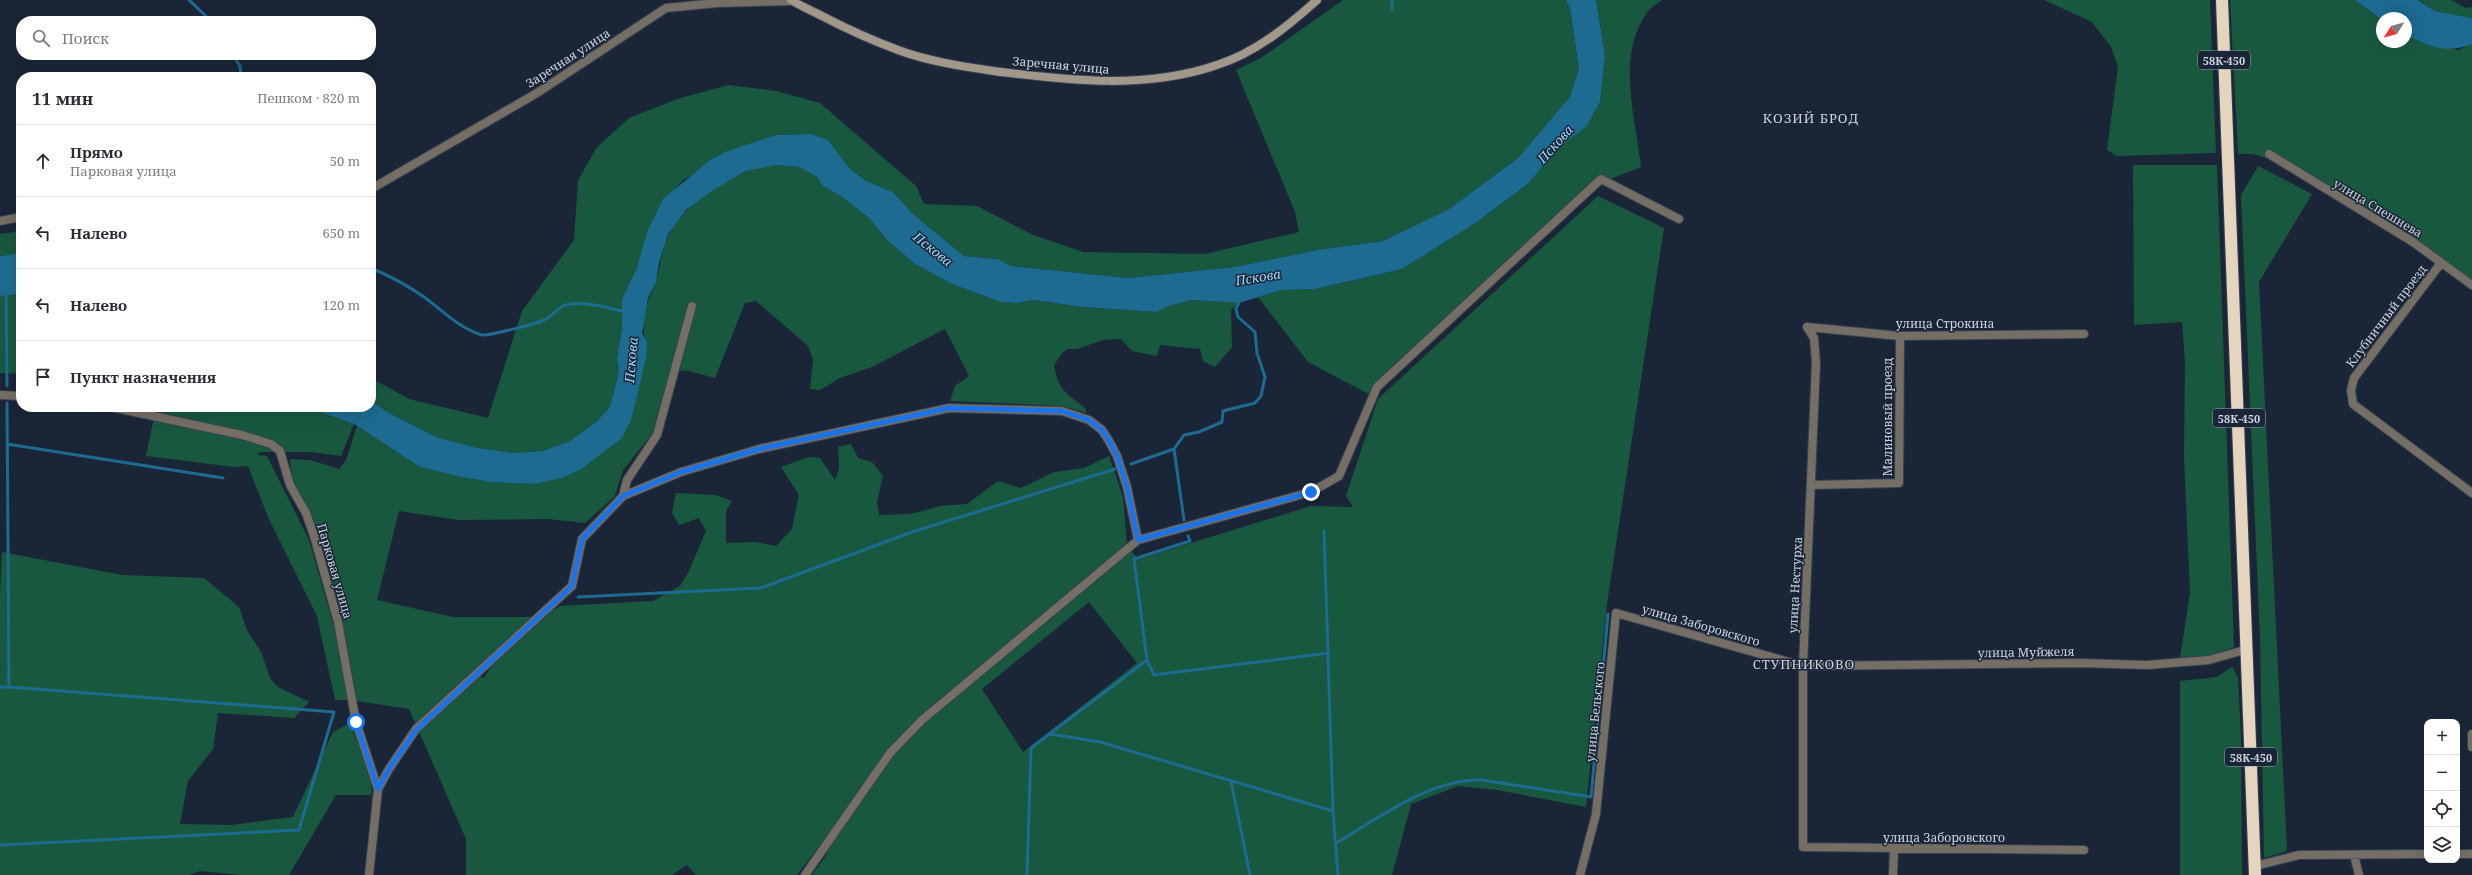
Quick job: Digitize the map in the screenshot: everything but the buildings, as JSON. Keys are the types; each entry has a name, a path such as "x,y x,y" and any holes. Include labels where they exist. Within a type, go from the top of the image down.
{"highway":[{"name":"58К-450","path":"2222,0 2248,649 2255,870"}],"street":[{"name":"Заречная улица","path":"376,186 537,93 666,8 717,2 792,1 899,50 954,65 1056,79 1120,81 1188,73 1239,57 1259,46 1317,0"},
{"name":"улица Спешнева","path":"2269,154 2413,242 2472,285"},
{"path":"805,875 890,753 922,720 1138,540 1311,492 1339,476 1377,387 1601,179 1679,219"},
{"path":"0,221 16,218"},
{"name":"Клубничный проезд","path":"2440,263 2354,378 2351,390 2353,404 2472,493"},
{"path":"623,496 627,480 657,435 692,306"},
{"name":"улица Строкина","path":"1807,327 1900,336 2084,334"},
{"name":"улица Нестурха","path":"1803,847 1803,666 1812,485 1816,363 1814,338 1807,327"},
{"name":"Малиновый проезд","path":"1812,485 1899,483 1900,336"},
{"path":"0,395 16,396"},
{"path":"378,789 389,769 416,730 572,586 582,539 623,496 681,472 759,449 949,408 1062,411 1089,420 1102,430 1109,440 1117,456 1127,487 1138,540"},
{"name":"Парковая улица","path":"134,412 242,435 271,444 280,451 290,485 306,513 314,536 338,622 356,722 378,789 369,875"},
{"name":"улица Заборовского","path":"1616,613 1803,666"},
{"name":"улица Бельского","path":"1580,875 1596,814 1616,613"},
{"name":"улица Муйжеля","path":"1803,666 2080,663 2147,665 2209,660 2248,649"},
{"path":"2472,734 2472,747"},
{"name":"улица Заборовского","path":"1803,847 2084,850"},
{"path":"1893,875 1894,849"},
{"path":"2255,870 2299,855 2424,854"},
{"path":"2460,854 2472,854"},
{"path":"2354,855 2359,875"}],"green space":[{"path":"1343,0 1566,0 1570,8 1579,69 1571,97 1518,158 1449,209 1383,241 1317,250 1235,267 1128,278 1011,266 998,259 964,256 913,214 893,192 866,181 850,169 828,140 811,134 776,135 710,160 700,170 682,181 655,214 636,270 622,299 622,328 617,358 619,371 610,407 597,421 570,441 543,451 513,453 478,448 436,437 389,413 376,404 376,381 409,399 488,418 522,311 574,240 578,180 597,147 629,118 680,98 729,85 776,91 820,103 916,186 924,204 977,206 1033,235 1083,252 1205,254 1299,232 1295,212 1236,70 1261,58"},
{"path":"1596,0 1662,0 1647,12 1637,31 1632,50 1630,89 1641,167 1595,185 1378,390 1374,397 1308,362 1258,297 1281,290 1315,289 1402,269 1474,224 1529,183 1556,149 1586,126 1600,102 1605,56"},
{"path":"2044,0 2210,0 2216,153 2117,156 2107,150 2118,67 2111,47 2092,22"},
{"path":"2230,0 2355,0 2376,16 2376,48 2412,48 2412,36 2458,50 2472,44 2472,283 2318,185 2266,158 2253,154 2238,154"},
{"path":"2419,0 2451,0 2466,8 2472,7 2472,18 2435,11"},
{"path":"777,165 799,167 817,177 823,186 842,197 869,218 888,241 915,264 950,283 1000,302 1016,303 1034,300 1083,307 1157,312 1169,306 1192,300 1239,303 1231,310 1232,347 1215,367 1203,361 1200,349 1160,345 1157,356 1132,351 1121,339 1103,340 1077,349 1068,349 1062,353 1054,365 1058,380 1064,390 1085,408 1087,413 1063,406 950,401 955,386 969,376 945,329 872,367 840,378 820,390 810,389 813,360 808,346 756,301 745,303 715,378 689,371 671,370 652,434 623,470 615,496 585,523 548,519 459,520 399,511 377,600 453,617 534,617 471,672 484,678 491,667 543,616 560,606 653,601 680,586 689,571 706,531 699,518 679,525 672,513 676,493 715,495 732,501 726,511 726,543 756,542 776,546 792,529 799,495 781,467 809,457 820,458 835,480 839,469 838,447 851,444 858,458 872,462 883,476 877,501 879,515 910,514 941,506 967,504 998,481 1021,488 1054,472 1084,468 1109,456 1123,497 1127,547 1139,559 1311,506 1353,507 1346,496 1378,399 1598,196 1664,228 1607,604 1586,807 1497,790 1458,786 1411,804 1392,875 812,875 827,854 827,836 797,875 696,875 687,865 672,875 466,875 466,839 409,709 357,701 346,638 314,527 292,477 290,459 310,460 339,469 346,460 357,426 420,467 456,476 491,482 534,484 580,470 647,341 643,327 645,312 657,277 662,254 673,226 690,207 712,190 734,176 744,171","holes":["1089,602 1137,663 1023,752 982,689"]},
{"path":"2133,165 2217,165 2234,647 2209,657 2180,658 2190,593 2184,458 2185,362 2182,322 2134,325"},
{"path":"2258,166 2312,194 2259,282 2287,851 2264,858 2260,639 2241,195"},
{"path":"16,232 16,254 0,256 0,234"},
{"path":"16,294 16,374 0,373 0,296"},
{"path":"140,412 320,412 354,424 341,456 311,452 259,452 257,455 267,456 309,540 334,627 350,700 335,700 317,616 268,517 248,466 234,467 146,456 154,417"},
{"path":"2,552 122,575 204,578 239,607 247,630 261,652 270,678 278,687 309,702 294,718 218,713 213,749 188,781 180,824 232,825 293,817 333,732 350,723 372,779 371,795 336,795 289,875 240,875 200,871 189,875 0,875 0,594"},
{"path":"2232,667 2238,677 2241,739 2242,875 2180,875 2180,681 2217,677"}],"water":[{"name":"Пскова","path":"1566,0 1596,0 1605,56 1600,102 1586,127 1556,149 1529,183 1474,224 1402,269 1315,289 1281,290 1239,303 1192,300 1169,306 1157,312 1083,307 1034,300 1016,303 1000,302 950,283 915,264 888,241 869,218 842,197 823,186 817,177 799,167 777,165 745,171 709,193 686,210 668,234 659,263 656,282 648,298 642,333 647,341 646,359 631,420 622,438 580,470 561,478 534,484 491,482 456,476 420,467 354,424 320,412 376,412 376,404 389,413 436,437 478,448 513,453 543,451 570,441 597,421 610,407 619,371 617,358 622,328 622,299 636,270 648,230 663,199 710,160 725,152 776,135 811,134 828,140 850,169 866,181 893,192 913,214 964,256 998,259 1011,266 1128,278 1235,267 1317,250 1383,241 1449,209 1518,158 1570,97 1579,69 1570,8"},
{"path":"2355,0 2418,0 2435,11 2472,18 2472,44 2463,47 2446,49 2430,46 2412,37 2412,12 2376,12 2376,16"},
{"path":"16,254 16,294 0,296 0,256"}],"waterway":[{"path":"189,0 206,16"},
{"path":"1392,0 1392,9"},
{"path":"236,60 240,66 241,72"},
{"path":"376,270 424,297 459,324 482,335 514,329 542,321 561,307 569,304 577,303 594,305 625,312"},
{"path":"6,292 7,386"},
{"path":"1184,520 1174,449 1184,435 1199,432 1222,422 1223,411 1255,403 1261,396 1265,377 1257,353 1255,332 1238,317 1236,309 1240,300"},
{"path":"0,687 9,687 7,403"},
{"path":"7,444 223,478"},
{"path":"1131,464 1174,449"},
{"path":"578,597 761,588 912,532 1115,469"},
{"path":"1324,531 1333,811"},
{"path":"1027,875 1031,748 1147,660 1134,559 1190,541 1188,536"},
{"path":"1336,843 1406,801 1444,785 1463,781 1482,780 1591,797 1608,614"},
{"path":"1147,660 1154,675 1329,653"},
{"path":"0,845 299,830 334,712 9,687"},
{"path":"1050,734 1100,742 1333,811 1338,875"},
{"path":"1231,781 1250,875"}],"district":[{"name":"КОЗИЙ БРОД","path":"1811,118"},
{"name":"СТУПНИКОВО","path":"1804,664"}],"route":[{"path":"356,722 378,789 389,769 416,730 572,586 582,539 623,496 681,472 759,449 949,408 1062,411 1089,420 1102,430 1109,440 1117,456 1127,487 1138,540 1311,492"}]}
